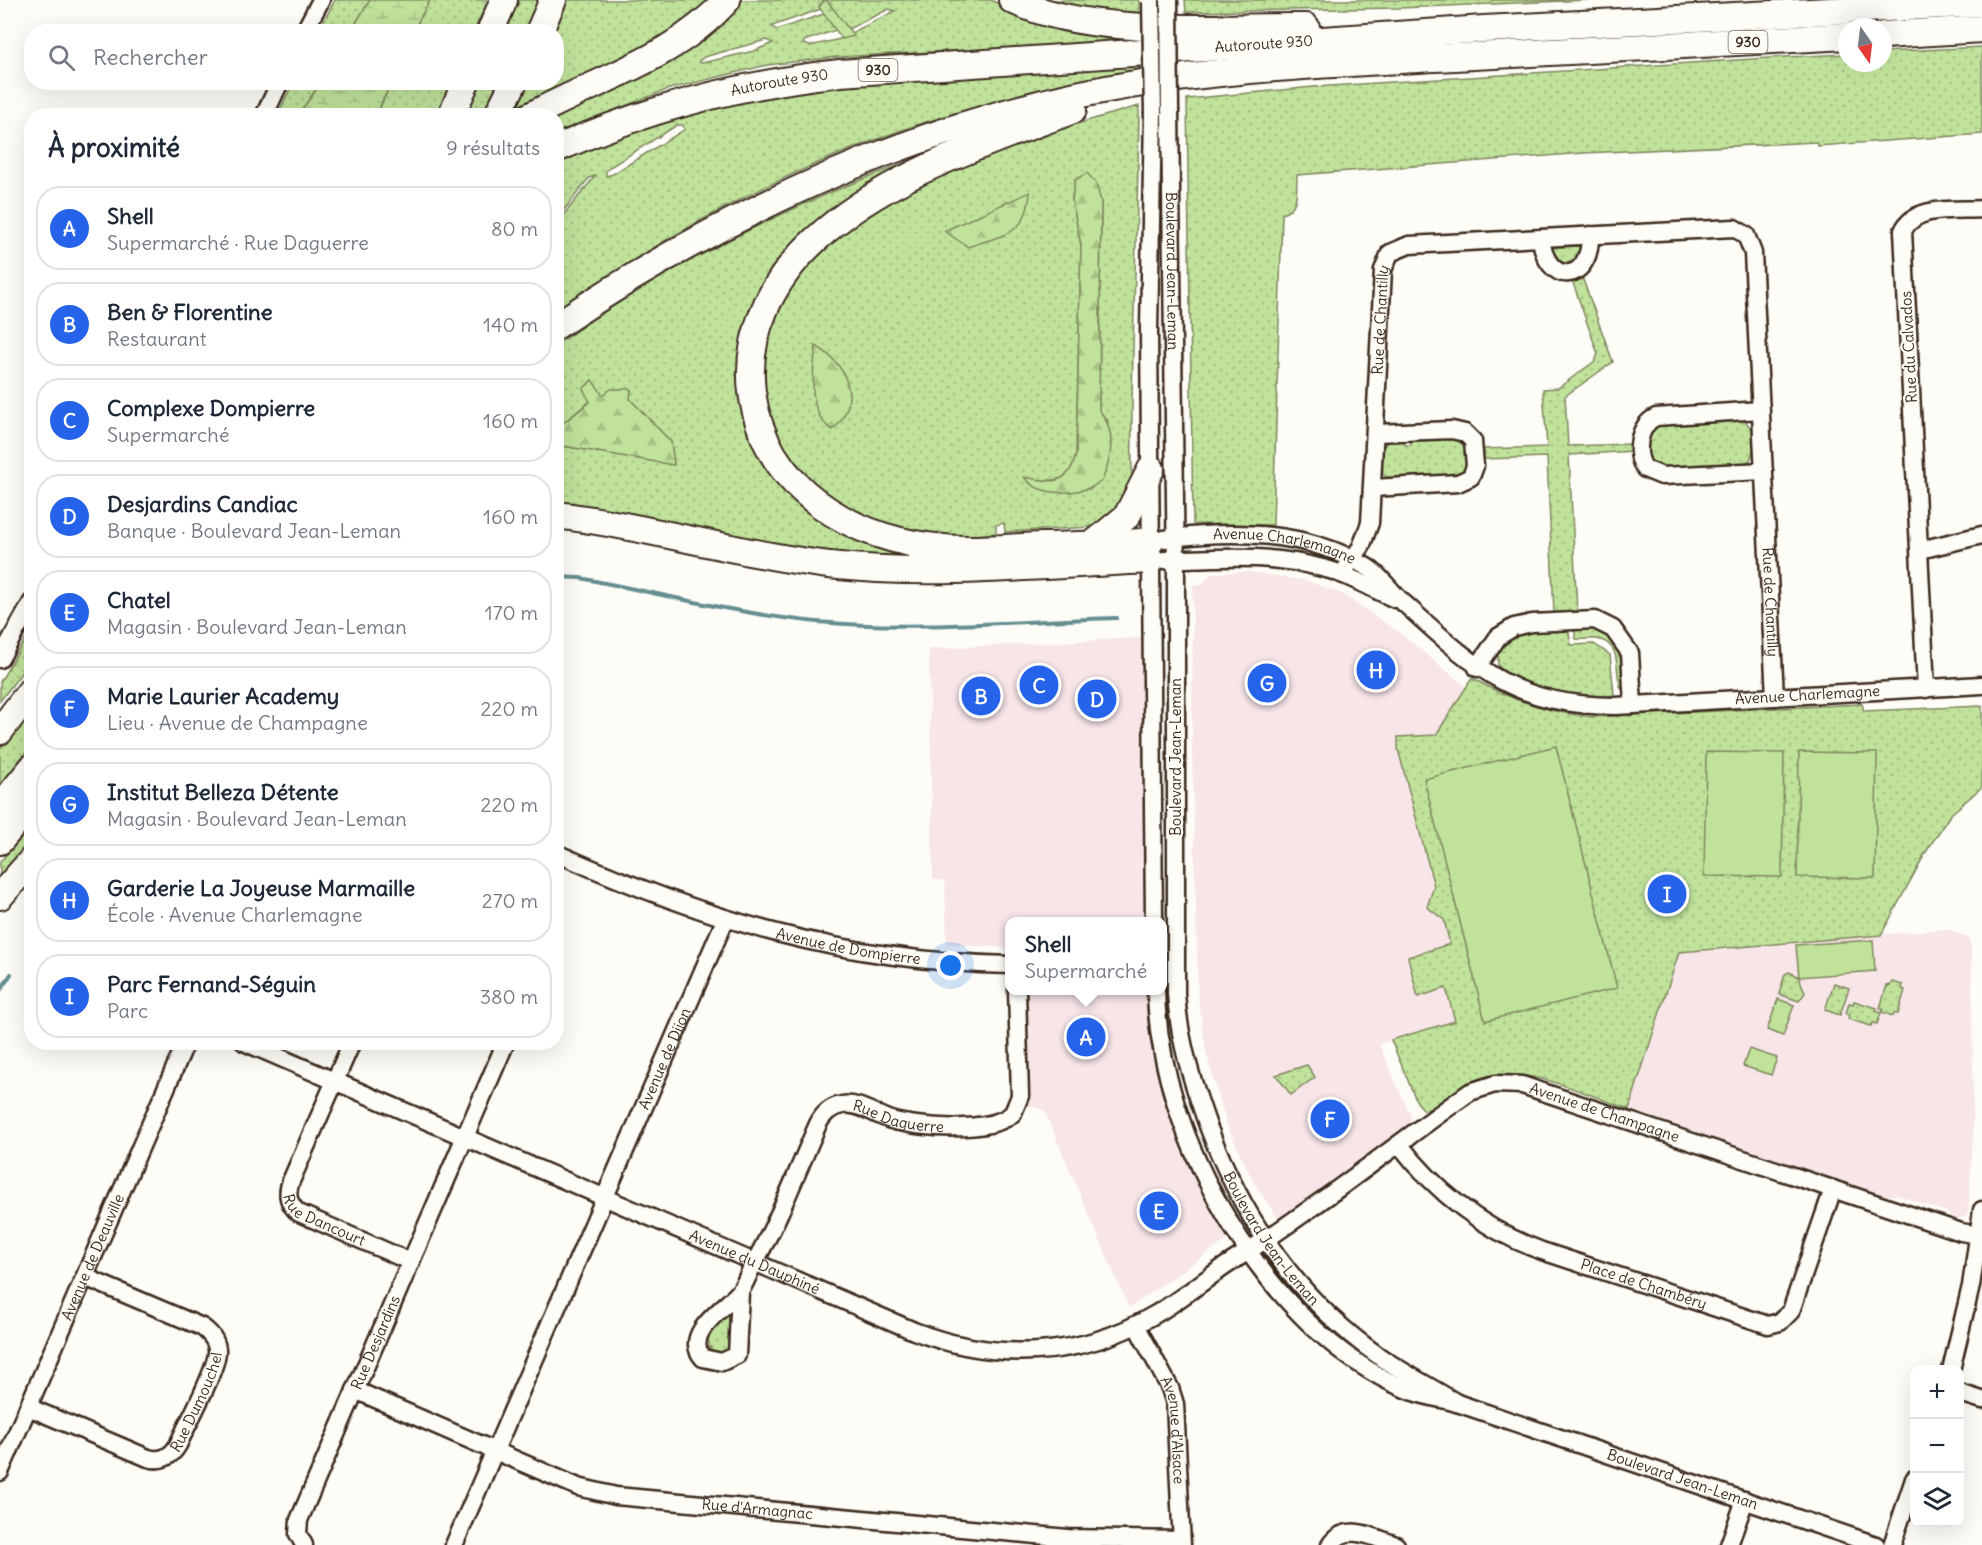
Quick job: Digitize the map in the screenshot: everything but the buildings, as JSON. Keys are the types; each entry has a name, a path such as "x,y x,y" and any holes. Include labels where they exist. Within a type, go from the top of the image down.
{"highway":[{"path":"494,24 504,0"},
{"path":"542,24 553,0"},
{"path":"547,108 656,56 701,25 727,0"},
{"path":"1012,0 1058,15 1136,25 1484,29"},
{"name":"Autoroute 930","path":"564,146 625,120 673,104 741,87 803,77 1484,29 1982,3"},
{"path":"1892,34 1982,29"},
{"name":"Autoroute 930","path":"564,321 690,243 759,207 841,170 985,119 1070,97 1146,82 1276,67 1838,36"},
{"path":"1146,82 936,165 897,183 850,212 813,242 778,283 764,309 753,349 753,394 768,445 793,483 837,517 883,536 944,548 1092,544 1163,550"},
{"path":"455,108 462,90"},
{"path":"501,108 510,90"},
{"path":"1092,544 1127,516 1150,469"},
{"path":"564,517 757,554 864,568 927,571 1163,550"},
{"path":"0,731 24,699"},
{"path":"0,807 24,778"},
{"path":"0,841 24,812"},
{"path":"0,896 24,869"}],"street":[{"path":"308,24 321,0"},
{"name":"Boulevard Jean-Leman","path":"1154,917 1163,550 1170,111 1169,0"},
{"name":"Boulevard Jean-Leman","path":"1150,1 1153,113 1149,271 1150,469 1163,550 1169,970 1179,1032 1188,1072 1224,1164 1265,1241 1303,1291 1350,1333 1380,1356 1457,1403"},
{"path":"268,108 276,90"},
{"name":"Rue du Calvados","path":"1926,689 1903,231 1914,217 1924,213 1982,209"},
{"name":"Rue de Chantilly","path":"1341,574 1354,559 1367,534 1373,488 1383,270 1390,253 1409,245 1728,228 1739,230 1746,235 1753,253 1775,697"},
{"path":"1541,238 1546,261 1556,271 1568,272 1582,267 1586,262 1590,235"},
{"path":"1761,410 1656,417 1648,420 1642,429 1640,453 1646,469 1662,476 1764,471"},
{"path":"1373,488 1458,483 1472,477 1475,466 1473,441 1460,431 1376,434"},
{"name":"Avenue Charlemagne","path":"1163,550 1227,535 1274,536 1308,542 1354,559 1372,570 1401,601 1477,668 1517,689 1550,699 1591,705 1633,705 1982,685"},
{"path":"1920,550 1982,535"},
{"name":"Avenue Charlemagne","path":"1163,550 1260,556 1306,564 1341,574 1401,601"},
{"path":"0,659 24,616"},
{"path":"1477,668 1498,637 1514,627 1532,623 1595,620 1612,629 1626,644 1632,661 1633,705"},
{"path":"564,856 654,895 725,920"},
{"name":"Avenue de Dompierre","path":"725,920 784,936 870,954 934,961 1005,965"},
{"name":"Avenue de Dijon","path":"604,1198 725,920"},
{"name":"Rue Daguerre","path":"740,1292 766,1245 818,1124 830,1110 841,1105 853,1105 892,1120 929,1126 991,1125 1013,1113 1020,1096 1017,995"},
{"name":"Boulevard Jean-Leman","path":"1156,995 1163,1060 1178,1113 1213,1191 1250,1251 1288,1300 1338,1347 1405,1389 1457,1403 1876,1545"},
{"name":"Avenue de Deauville","path":"0,1472 183,1050"},
{"name":"Avenue du Dauphiné","path":"262,1050 464,1139 914,1331 965,1347 1019,1353 1059,1350 1094,1342 1136,1325 1265,1241"},
{"name":"Rue Dancourt","path":"349,1050 291,1181 289,1202 299,1214 411,1262"},
{"name":"Rue Desjardins","path":"304,1545 298,1534 299,1520 503,1050"},
{"name":"Avenue de Champagne","path":"1265,1241 1476,1089 1495,1084 1515,1084 1960,1232 1979,1235"},
{"name":"Place de Chambéry","path":"1399,1144 1447,1196 1483,1223 1512,1238 1542,1251 1768,1325 1780,1322 1791,1311 1833,1189"},
{"path":"454,1545 604,1198"},
{"path":"1952,1365 1968,1300 1982,1210"},
{"name":"Rue Dumouchel","path":"28,1407 148,1458 161,1459 170,1455 178,1445 215,1364 217,1347 214,1339 202,1327 85,1276"},
{"name":"Avenue d'Alsace","path":"1136,1325 1170,1388 1175,1404 1181,1542"},
{"name":"Rue d'Armagnac","path":"355,1390 578,1487 616,1496 1068,1538 1181,1542"},
{"path":"1964,1394 1982,1400"},
{"path":"1892,1545 1910,1491"},
{"path":"1729,1545 1745,1500"},
{"path":"1330,1545 1340,1535 1356,1532 1396,1545"}],"shaded area":[{"path":"1251,572 1307,581 1342,594 1400,633 1466,687 1436,735 1398,737 1398,749 1434,886 1427,907 1444,920 1450,945 1408,958 1418,997 1446,988 1455,1021 1379,1044 1411,1117 1411,1123 1278,1219 1253,1181 1227,1125 1206,1052 1198,996 1192,748 1193,586 1202,585 1212,573"},
{"path":"1141,638 1144,917 1005,917 1005,948 947,944 945,881 933,879 929,649"},
{"path":"1948,929 1970,939 1973,1136 1968,1212 1965,1217 1955,1219 1946,1212 1898,1195 1884,1196 1629,1109 1679,952"},
{"path":"1025,995 1146,995 1154,1055 1172,1123 1202,1195 1227,1240 1129,1308 1044,1110 1026,1104"}],"green space":[{"path":"335,0 370,0 355,24 322,24"},
{"path":"370,0 430,0 417,24 355,24"},
{"path":"430,0 488,0 477,24 417,24"},
{"path":"515,0 538,0 527,24 504,24"},
{"path":"568,0 714,0 674,33 564,87 564,24 557,24"},
{"path":"740,0 825,0 991,0 1005,7 1139,32 1139,41 837,57 767,65 669,89 564,129 564,111 722,19","holes":["825,0 848,29 889,9 895,11 851,33 853,36 810,46 803,44 804,41 836,30 824,14 776,30 772,26 821,9 819,6","766,40 773,43 754,51 702,63 699,61 704,57"]},
{"path":"825,0 854,36 842,39 819,7"},
{"path":"1048,0 1139,0 1139,13 1078,7"},
{"path":"1185,0 1588,0 1399,8 1186,12"},
{"path":"1982,47 1982,134 1818,146 1816,142 1584,153 1297,175 1297,192 1294,203 1288,211 1282,214 1273,525 1193,524 1187,99 1314,87 1838,54 1838,72 1892,72 1892,52"},
{"path":"1139,63 1139,71 1039,91 979,106 922,123 812,165 707,217 656,246 564,306 564,214 595,176 589,178 564,210 564,158 602,141 713,105 831,86","holes":["677,125 683,125 684,130 613,174 606,176 606,171 610,167"]},
{"path":"290,90 316,90 303,108 281,108"},
{"path":"316,90 388,90 379,108 303,108"},
{"path":"388,90 448,90 438,108 380,108"},
{"path":"475,90 495,90 486,108 466,108"},
{"path":"525,90 559,90 522,108 516,108"},
{"path":"1139,106 1132,481 1127,495 1106,520 1092,527 1005,532 1004,523 996,525 996,533 945,538 923,535 856,517 802,481 771,434 759,367 779,296 832,237 919,182 1034,136","holes":["1075,180 1101,201 1099,410 1108,421 1092,488 1071,492 1039,487 1041,480 1060,479 1069,473 1076,455 1081,245 1072,200"]},
{"path":"966,141 886,181 753,315 770,468 932,554 894,564 564,508 564,446 674,464 671,442 630,399 631,390 603,396 592,381 590,401 564,422 564,339 653,282 703,254 806,203"},
{"path":"1087,173 1096,183 1101,201 1099,410 1108,426 1110,453 1102,481 1094,486 1073,492 1051,492 1031,484 1024,477 1057,480 1068,473 1076,455 1081,245 1072,200 1075,180"},
{"path":"1030,192 1028,206 1019,225 1003,235 968,247 944,231"},
{"path":"1579,246 1582,249 1575,262 1560,263 1551,251 1555,247"},
{"path":"1582,277 1613,362 1565,396 1568,446 1632,444 1633,451 1569,455 1577,611 1554,613 1547,457 1482,459 1482,449 1547,447 1543,389 1558,388 1595,361 1598,354 1572,280"},
{"path":"816,346 836,363 847,384 849,396 847,407 842,419 833,430 824,423 815,404 813,380"},
{"path":"592,380 603,395 611,389 631,389 630,399 671,442 674,465 564,446 564,422 590,402 583,389"},
{"path":"1743,420 1752,428 1754,448 1750,460 1740,466 1667,469 1650,463 1647,443 1656,424"},
{"path":"1454,437 1465,442 1466,446 1467,463 1462,475 1390,480 1382,473 1381,451 1387,442 1404,440 1405,445 1411,445 1411,440"},
{"path":"1587,627 1606,635 1617,648 1624,684 1621,688 1615,654 1608,643 1598,639 1576,639 1574,628"},
{"path":"1568,628 1571,645 1594,644 1610,655 1614,695 1587,696 1534,686 1506,673 1498,665 1498,651 1519,633"},
{"path":"24,642 24,669 0,701 0,682"},
{"path":"1472,678 1501,693 1545,709 1592,717 1862,704 1864,711 1982,706 1982,787 1950,815 1926,852 1881,935 1679,952 1629,1109 1573,1088 1512,1074 1493,1075 1475,1080 1436,1106 1424,1110 1417,1102 1391,1040 1455,1021 1446,988 1418,997 1408,957 1450,944 1444,920 1427,907 1434,886 1398,749 1398,737 1436,735"},
{"path":"24,715 24,755 0,785 0,748"},
{"path":"1556,746 1617,988 1485,1021 1424,779"},
{"path":"1706,752 1784,753 1782,877 1704,876"},
{"path":"1799,752 1877,753 1875,878 1797,877"},
{"path":"24,833 24,854 0,882 0,862"},
{"path":"1873,940 1875,971 1799,977 1796,945"},
{"path":"1789,972 1799,977 1805,993 1799,1001 1779,994 1785,974"},
{"path":"1892,982 1903,985 1902,989 1905,990 1898,1014 1894,1013 1893,1016 1882,1012 1883,1009 1880,1008 1887,985 1890,986"},
{"path":"1834,983 1849,988 1840,1015 1825,1010"},
{"path":"1778,999 1794,1005 1783,1036 1767,1030"},
{"path":"1854,1001 1877,1008 1876,1011 1881,1013 1877,1024 1873,1023 1871,1026 1848,1019 1849,1015 1846,1014 1849,1003 1853,1004"},
{"path":"1749,1049 1777,1058 1771,1075 1743,1066"},
{"path":"1307,1065 1315,1077 1291,1095 1276,1075"},
{"path":"729,1312 732,1312 730,1347 722,1353 717,1353 712,1351 709,1345 709,1334"}],"waterway":[{"path":"564,577 580,578 727,609 854,625 930,625 1117,618"},
{"path":"0,991 11,974"}],"place":[{"name":"Garderie La Joyeuse Marmaille","path":"1376,670"},
{"name":"Institut Belleza Détente","path":"1267,683"},
{"name":"Complexe Dompierre","path":"1039,685"},
{"name":"Ben & Florentine","path":"981,696"},
{"name":"Desjardins Candiac","path":"1097,699"},
{"name":"Parc Fernand-Séguin","path":"1667,894"},
{"name":"Shell","path":"1086,1037"},
{"name":"Marie Laurier Academy","path":"1330,1119"},
{"name":"Chatel","path":"1159,1211"}]}
